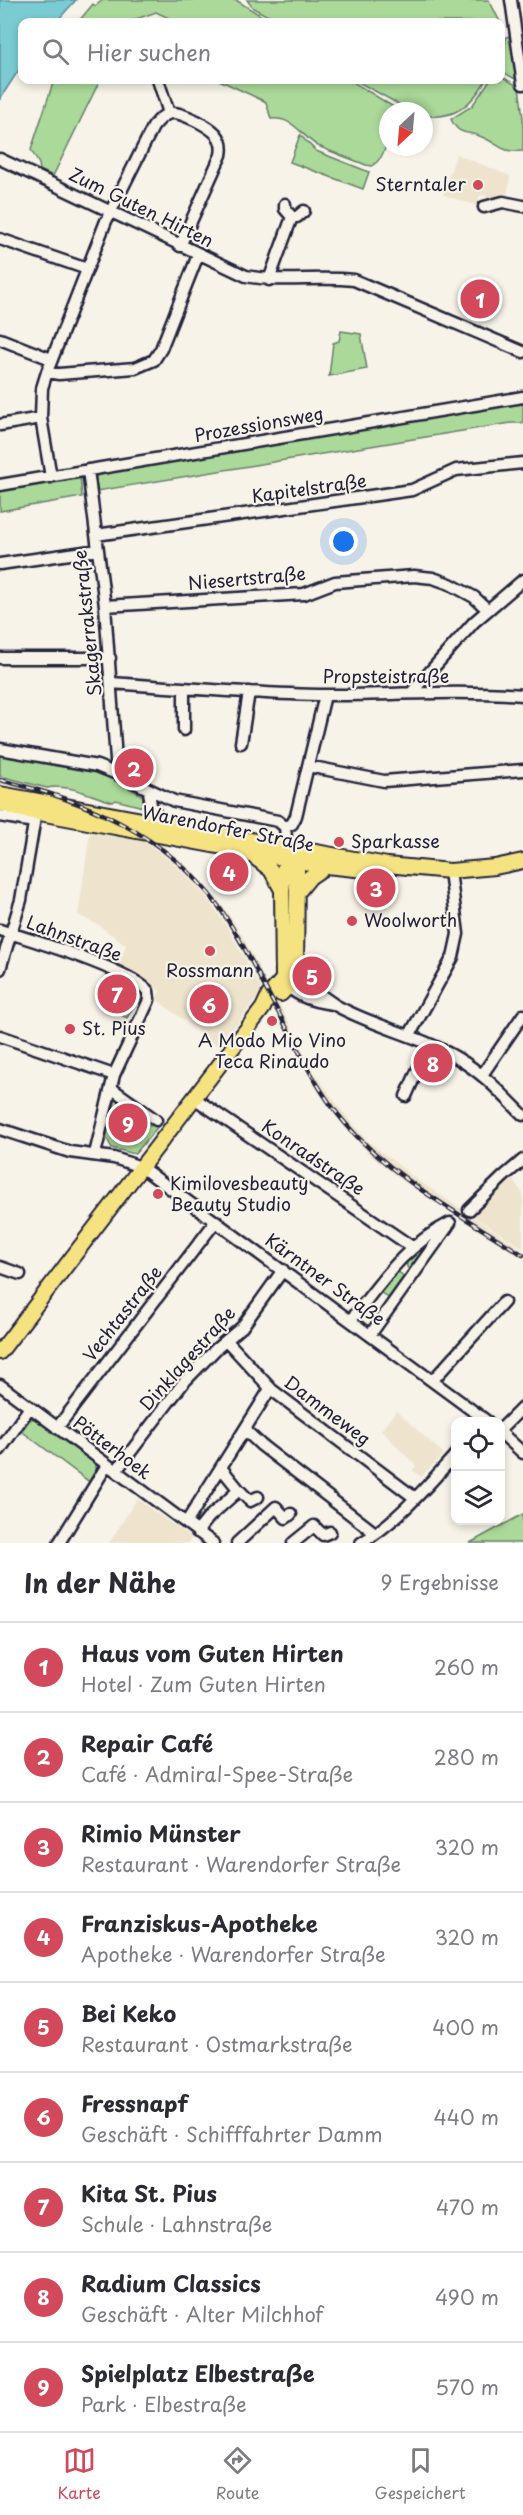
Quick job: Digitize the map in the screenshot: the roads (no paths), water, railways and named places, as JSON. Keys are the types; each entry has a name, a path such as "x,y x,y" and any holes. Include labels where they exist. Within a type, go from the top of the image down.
{"main road":[{"name":"Warendorfer Straße","path":"0,794 36,811 160,821 326,866 412,874 440,875 450,871"},
{"name":"Warendorfer Straße","path":"0,803 246,851 450,871 495,867 523,861"},
{"path":"246,851 271,870 282,890"},
{"path":"289,982 282,890 290,855"},
{"path":"0,1352 263,1008 289,982 298,944 297,893 290,855"},
{"path":"297,893 310,877 326,866"}],"street":[{"path":"512,0 523,84"},
{"path":"159,84 169,113"},
{"path":"51,477 41,418 42,388 51,359 110,212 153,127 158,120 169,113 181,114 213,129 223,147 180,246"},
{"name":"Zum Guten Hirten","path":"0,159 246,276 269,280 354,280 523,352"},
{"path":"484,207 503,202 523,206"},
{"path":"285,204 285,209 292,218"},
{"path":"292,218 304,211"},
{"path":"269,280 292,218"},
{"path":"0,239 87,269"},
{"path":"47,372 59,374 135,368 154,360 161,349 198,255"},
{"path":"0,339 51,359"},
{"name":"Prozessionsweg","path":"0,485 523,397"},
{"path":"0,425 41,418"},
{"name":"Kapitelstraße","path":"96,535 412,490 456,470 523,463"},
{"name":"Skagerrakstraße","path":"88,470 110,658 117,774"},
{"path":"0,564 98,550"},
{"name":"Niesertstraße","path":"105,606 304,594 335,582 414,576 433,578 450,584 474,597 488,610"},
{"path":"412,692 488,610 523,580"},
{"path":"0,658 110,658"},
{"name":"Propsteistraße","path":"112,683 249,692 523,695"},
{"path":"184,689 184,730"},
{"path":"241,743 249,692"},
{"path":"285,827 292,824 296,816 325,694"},
{"name":"Warendorfer Straße","path":"0,749 88,764 117,774 174,801 278,821 285,827 290,855"},
{"path":"308,766 384,781 523,770"},
{"path":"149,791 151,805 167,836"},
{"name":"Warendorfer Straße","path":"160,821 163,813 174,801"},
{"path":"0,969 21,900 36,811"},
{"name":"Warendorfer Straße","path":"0,816 36,811"},
{"path":"409,1036 455,950 458,934 450,871"},
{"name":"Lahnstraße","path":"0,930 114,971 137,982 148,991 149,1000 114,1075"},
{"path":"289,982 323,994 333,1004 456,1057 482,1074 523,1115"},
{"path":"482,1074 523,1015"},
{"path":"0,1036 114,1075 95,1154"},
{"path":"406,1096 429,1044"},
{"path":"111,1088 156,1120"},
{"name":"Konradstraße","path":"194,1098 412,1247"},
{"name":"Kärntner Straße","path":"0,1128 70,1152 124,1160 141,1167 481,1417"},
{"path":"469,1210 523,1160"},
{"name":"Vechtastraße","path":"57,1428 216,1221"},
{"path":"351,1320 392,1267 412,1247 430,1233 450,1223 370,1335"},
{"path":"0,1267 20,1274"},
{"name":"Dinklagestraße","path":"59,1543 111,1468 184,1382 216,1349 242,1327 283,1270"},
{"path":"433,1380 504,1302"},
{"name":"Dammeweg","path":"227,1341 270,1389 415,1498"},
{"name":"Pötterhoek","path":"0,1385 186,1523 203,1539"},
{"path":"186,1523 270,1389"},
{"path":"0,1450 30,1407"},
{"path":"505,1427 523,1407"},
{"path":"245,1430 261,1445 375,1533"},
{"path":"505,1435 523,1454"},
{"path":"361,1543 415,1498 451,1459"},
{"path":"222,1468 250,1501 267,1501 286,1518 291,1514"},
{"path":"203,1539 209,1517 239,1490"},
{"path":"237,1543 267,1501"},
{"path":"293,1543 312,1523 323,1535 330,1532"}],"water":[{"path":"0,0 76,0 60,18 18,18 18,71 0,99"}],"railway":[{"path":"0,780 32,788 93,810 149,840 174,859 198,881 227,919 315,1081 345,1123 384,1162 406,1179 523,1255"}],"place":[{"name":"Sterntaler","path":"478,185"},
{"name":"Haus vom Guten Hirten","path":"480,299"},
{"name":"Repair Café","path":"134,768"},
{"name":"Sparkasse","path":"339,842"},
{"name":"Franziskus-Apotheke","path":"229,872"},
{"name":"Rimio Münster","path":"376,888"},
{"name":"Woolworth","path":"352,921"},
{"name":"Rossmann","path":"210,951"},
{"name":"Bei Keko","path":"312,976"},
{"name":"Kita St. Pius","path":"117,994"},
{"name":"Fressnapf","path":"209,1004"},
{"name":"A Modo Mio Vino Teca Rinaudo","path":"272,1021"},
{"name":"St. Pius","path":"70,1029"},
{"name":"Radium Classics","path":"433,1063"},
{"name":"Spielplatz Elbestraße","path":"128,1123"},
{"name":"Kimilovesbeauty Beauty Studio","path":"158,1194"}]}
